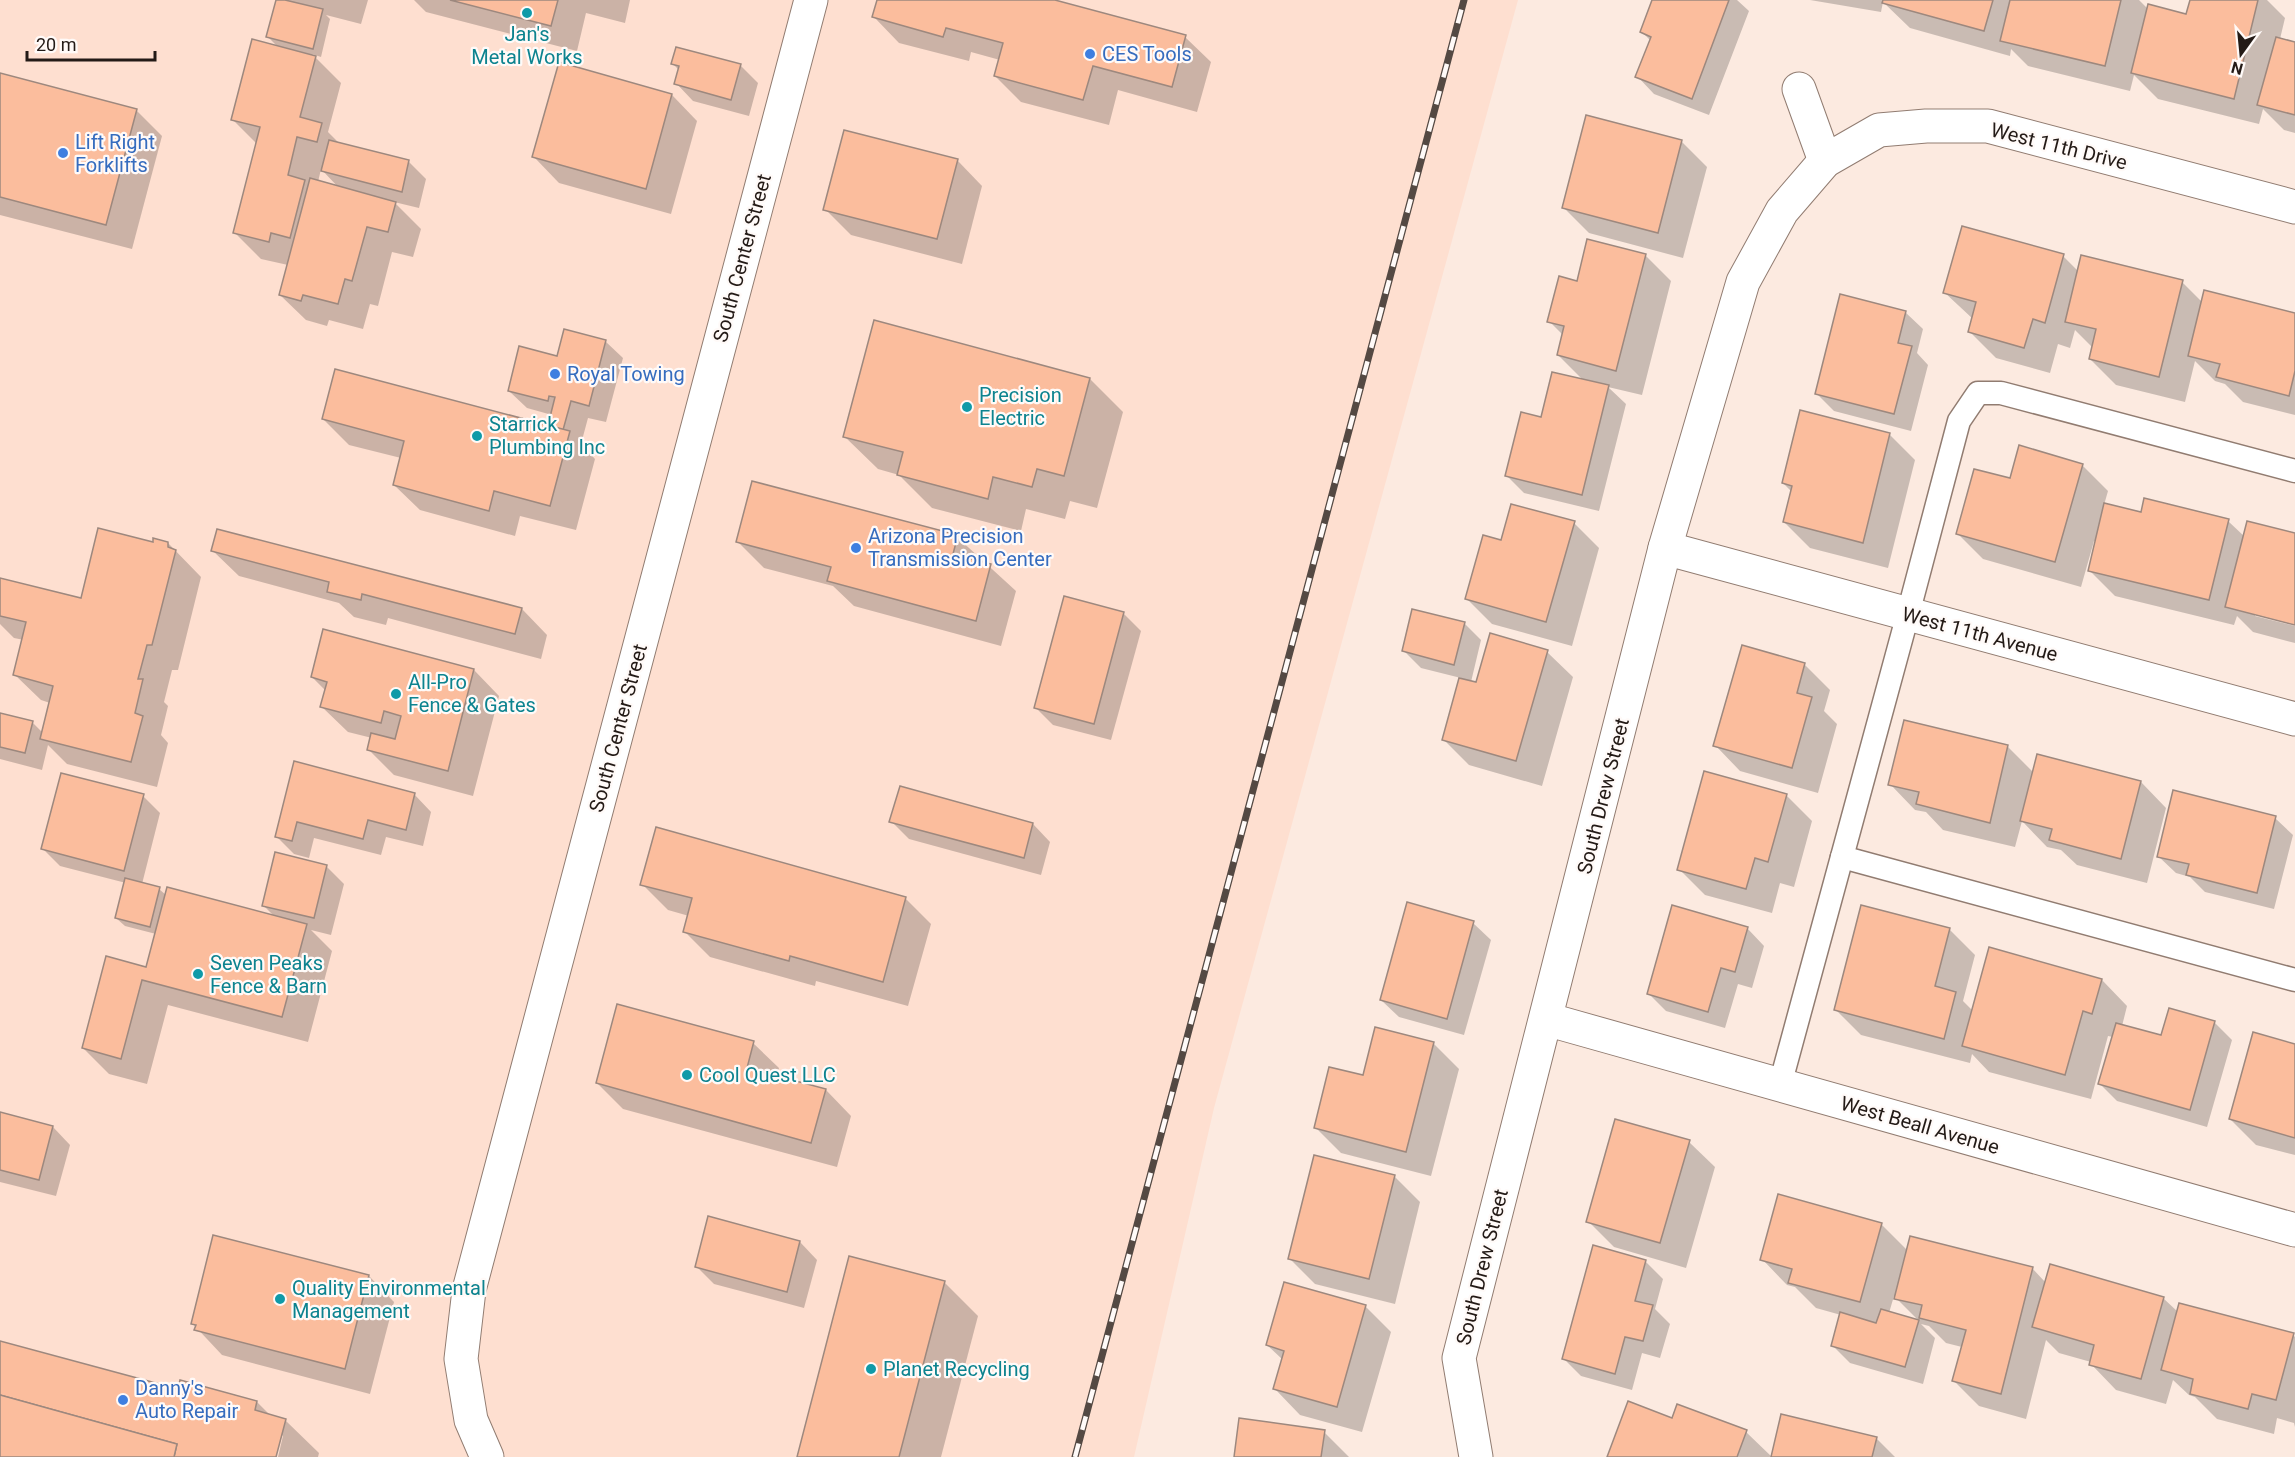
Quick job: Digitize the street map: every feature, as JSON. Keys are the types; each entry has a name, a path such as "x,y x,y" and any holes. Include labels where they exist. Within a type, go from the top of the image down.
{"street":[{"name":"South Center Street","path":"487,1457 471,1420 461,1359 469,1290 811,0"},
{"path":"1799,89 1825,161"},
{"name":"West 11th Drive","path":"1825,161 1879,130 1926,126 1989,126 2295,207"},
{"name":"South Drew Street","path":"1476,1457 1458,1358 1665,548 1743,282 1782,211 1825,161"},
{"name":"West 11th Avenue","path":"1665,548 2295,719"},
{"name":"West Beall Avenue","path":"1546,1019 2295,1230"}],"lane":[{"path":"1780,1085 1959,421 1978,393 2001,393 2295,471"},
{"path":"1842,857 2295,980"}],"shaded area":[{"path":"0,0 1518,0 1214,1108 1134,1457 0,1457"}],"building":[{"path":"276,0 323,9 313,49 266,37"},
{"name":"Jan's Metal Works","path":"450,0 558,0 551,26"},
{"name":"CES Tools","path":"877,0 1055,0 1186,35 1172,87 1093,66 1083,100 994,76 1003,43 946,28 943,37 872,17"},
{"path":"1652,0 1729,0 1692,99 1635,77 1651,37 1640,32"},
{"path":"1883,0 1993,0 1984,31 1882,3"},
{"path":"2010,0 2121,0 2105,66 2000,41"},
{"path":"2190,0 2258,0 2234,99 2131,73 2148,4 2186,14"},
{"path":"2276,37 2295,42 2295,115 2257,105"},
{"path":"252,39 316,56 300,117 322,123 317,142 297,137 288,175 305,180 290,238 271,233 269,242 233,233 260,127 231,120"},
{"path":"676,47 741,64 731,100 674,84 679,66 671,64"},
{"path":"559,62 672,94 646,189 532,157"},
{"name":"Lift Right Forklifts","path":"0,73 137,109 106,225 0,197"},
{"path":"1586,115 1682,140 1658,233 1562,208"},
{"path":"844,130 958,159 937,239 823,210"},
{"path":"329,140 409,160 402,192 321,171"},
{"path":"310,178 396,202 388,232 367,227 352,281 345,279 338,304 303,295 301,301 279,295"},
{"path":"1962,226 2064,254 2045,323 2033,319 2024,348 1968,332 1976,302 1943,293"},
{"path":"1587,239 1646,254 1616,371 1557,355 1564,326 1547,322 1559,276 1577,281"},
{"path":"2081,255 2183,280 2159,377 2089,359 2096,329 2065,322"},
{"path":"2204,290 2295,313 2295,371 2289,396 2216,377 2220,364 2188,356"},
{"path":"1840,294 1906,311 1898,343 1912,346 1894,414 1815,394"},
{"name":"Precision Electric","path":"874,320 1090,378 1064,476 1037,469 1032,487 993,477 988,499 897,475 903,452 843,437"},
{"name":"Royal Towing","path":"564,329 606,340 589,406 571,401 563,430 548,425 555,397 549,396 548,401 508,391 519,346 557,356"},
{"name":"Starrick Plumbing Inc","path":"335,369 570,431 550,506 494,491 489,511 393,485 404,441 322,419"},
{"path":"1552,372 1609,385 1582,495 1505,476 1521,412 1541,417"},
{"path":"1800,410 1890,433 1863,543 1783,522 1792,486 1782,483"},
{"path":"2019,445 2083,464 2055,562 1956,534 1974,469 2010,478"},
{"name":"Arizona Precision Transmission Center","path":"752,481 958,535 953,554 991,564 976,621 827,581 831,567 736,542"},
{"path":"2144,498 2229,519 2209,600 2088,571 2104,503 2141,512"},
{"path":"1511,504 1575,521 1546,622 1465,599 1483,535 1501,540"},
{"path":"2247,521 2295,533 2295,625 2225,607"},
{"path":"98,528 153,542 153,538 168,542 168,547 176,550 152,645 147,645 138,679 143,679 135,713 143,716 131,762 40,739 53,686 13,675 26,622 0,616 0,578 81,598"},
{"path":"217,529 522,608 515,634 362,594 361,600 327,592 329,582 211,551"},
{"path":"1064,596 1124,612 1094,724 1034,708"},
{"path":"1412,609 1465,622 1454,665 1402,651"},
{"name":"All-Pro Fence & Gates","path":"323,629 474,669 448,771 367,750 371,733 395,739 401,716 384,711 381,723 320,707 327,682 311,677"},
{"path":"1490,633 1548,650 1516,761 1442,740 1459,678 1476,682"},
{"path":"1742,645 1805,663 1797,693 1812,697 1792,768 1713,746"},
{"path":"0,713 33,721 25,753 0,747"},
{"path":"1904,720 2008,745 1990,823 1916,804 1919,792 1888,785"},
{"path":"2037,754 2141,781 2121,859 2049,840 2052,829 2020,821"},
{"path":"294,761 415,793 406,830 368,820 363,839 297,822 292,841 275,837"},
{"path":"1704,771 1787,794 1768,862 1755,858 1746,889 1677,870"},
{"path":"61,773 144,794 124,871 41,849"},
{"path":"900,786 1033,823 1024,858 889,822"},
{"path":"2173,790 2276,816 2257,893 2186,875 2189,864 2157,857"},
{"path":"656,827 906,897 883,982 790,956 789,961 683,932 692,898 640,885"},
{"path":"275,852 327,865 314,918 262,906"},
{"path":"125,878 160,887 150,927 115,918"},
{"name":"Seven Peaks Fence & Barn","path":"167,887 307,924 282,1017 142,980 121,1059 82,1048 106,956 146,967"},
{"path":"1407,902 1474,921 1447,1019 1380,1000"},
{"path":"1672,905 1748,927 1735,972 1721,968 1708,1012 1647,994"},
{"path":"1861,905 1950,928 1935,986 1956,992 1944,1039 1834,1010"},
{"path":"1989,947 2102,979 2092,1014 2083,1011 2065,1075 1962,1046"},
{"name":"Cool Quest LLC","path":"617,1004 754,1041 747,1068 826,1089 811,1143 596,1083"},
{"path":"2169,1008 2215,1021 2190,1110 2098,1084 2116,1023 2161,1035"},
{"path":"1375,1027 1434,1042 1406,1152 1314,1128 1329,1067 1363,1075"},
{"path":"2253,1032 2295,1044 2295,1138 2229,1119"},
{"path":"0,1112 53,1126 39,1180 0,1170"},
{"path":"1615,1119 1690,1140 1660,1243 1586,1222"},
{"path":"1314,1155 1395,1175 1369,1279 1288,1259"},
{"path":"1778,1194 1882,1223 1860,1302 1788,1283 1792,1269 1760,1260"},
{"path":"708,1216 800,1241 787,1292 695,1267"},
{"name":"Quality Environmental Management","path":"213,1235 369,1275 345,1369 194,1330 196,1325 191,1324"},
{"path":"1910,1236 2033,1267 2001,1394 1952,1381 1966,1330 1919,1318 1922,1305 1894,1299"},
{"path":"1593,1245 1646,1260 1635,1301 1653,1305 1643,1341 1625,1337 1615,1374 1562,1359"},
{"name":"Planet Recycling","path":"849,1256 945,1281 899,1457 797,1457"},
{"path":"2050,1264 2164,1297 2141,1379 2089,1365 2094,1345 2032,1327"},
{"path":"1284,1282 1366,1305 1337,1407 1273,1389 1284,1351 1266,1345"},
{"path":"2179,1303 2294,1333 2276,1400 2252,1394 2248,1409 2190,1394 2193,1379 2161,1370"},
{"path":"1881,1309 1919,1320 1905,1367 1831,1346 1840,1312 1876,1323"},
{"path":"0,1341 178,1389 180,1380 257,1401 255,1410 286,1419 276,1457 174,1457 177,1444 0,1395"},
{"path":"0,1395 177,1444 174,1457 0,1457"},
{"path":"1628,1401 1672,1418 1677,1404 1747,1430 1737,1457 1607,1457"},
{"path":"1781,1414 1877,1437 1872,1457 1771,1457"},
{"path":"1239,1418 1325,1430 1321,1457 1234,1457"}],"railway":[{"path":"1075,1457 1464,0"}],"place":[{"name":"Jan's Metal Works","path":"527,13"},
{"name":"CES Tools","path":"1090,54"},
{"name":"Lift Right Forklifts","path":"63,153"},
{"name":"Royal Towing","path":"555,374"},
{"name":"Precision Electric","path":"967,407"},
{"name":"Starrick Plumbing Inc","path":"477,436"},
{"name":"Arizona Precision Transmission Center","path":"856,548"},
{"name":"All-Pro Fence & Gates","path":"396,694"},
{"name":"Seven Peaks Fence & Barn","path":"198,974"},
{"name":"Cool Quest LLC","path":"687,1075"},
{"name":"Quality Environmental Management","path":"280,1299"},
{"name":"Planet Recycling","path":"871,1369"},
{"name":"Danny's Auto Repair","path":"123,1400"}]}
